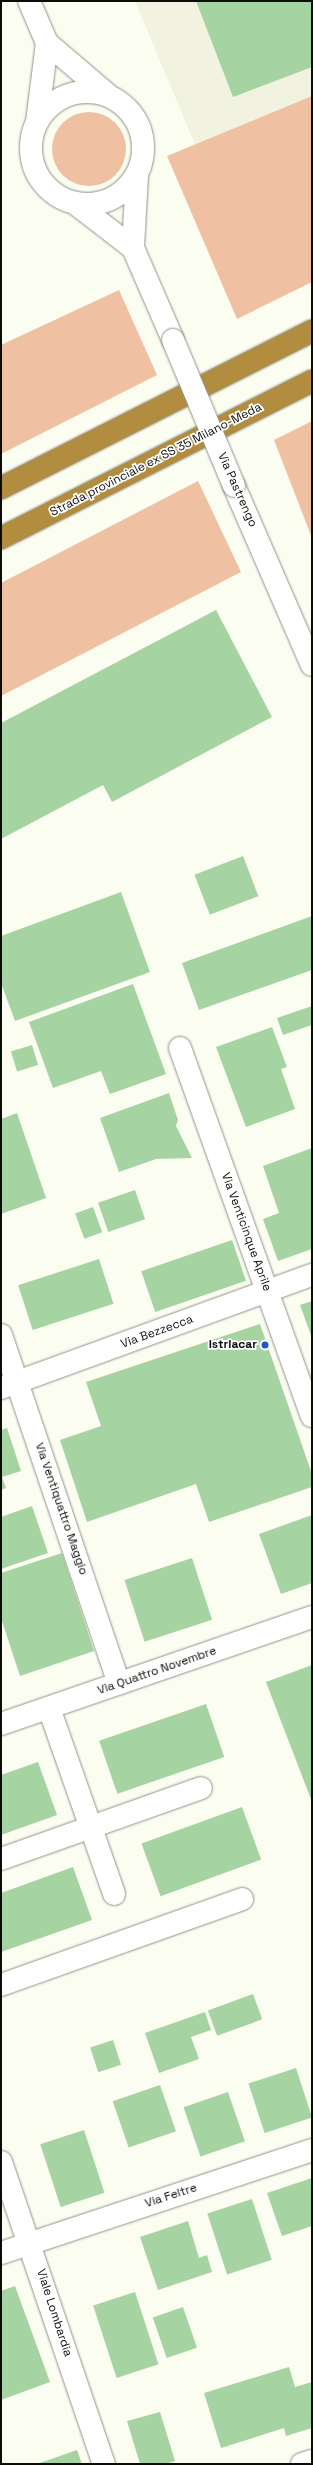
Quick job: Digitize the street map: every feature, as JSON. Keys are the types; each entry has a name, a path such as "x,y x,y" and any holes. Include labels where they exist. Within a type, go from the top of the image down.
{"highway":[{"path":"1,488 312,331"},
{"name":"Strada provinciale ex SS 35 Milano-Meda","path":"1,538 312,381"}],"street":[{"path":"29,1 48,43 108,95 124,105 133,115 144,138 144,158 137,176 129,188 104,203 76,204 55,194 46,187 36,172 31,156 31,138 37,122 48,43"},
{"path":"37,122 47,109 60,98 75,92 92,91 108,95"},
{"name":"Via Pastrengo","path":"137,176 133,248 312,665"},
{"name":"Via Pastrengo","path":"76,204 133,248"},
{"name":"Via Venticinque Aprile","path":"180,1048 312,1416"},
{"name":"Via Bezzecca","path":"10,1385 312,1275"},
{"name":"Via Ventiquattro Maggio","path":"1,1335 10,1385 120,1684"},
{"name":"Via Quattro Novembre","path":"1,1724 312,1617"},
{"path":"49,1708 114,1894"},
{"path":"1,1859 90,1826 201,1788"},
{"path":"1,1985 242,1899"},
{"name":"Via Feltre","path":"1,2253 30,2242 312,2150"},
{"name":"Viale Lombardia","path":"1,2162 30,2242 104,2464"},
{"path":"302,2464 312,2460"}],"shaded area":[{"path":"135,1 312,1 312,97 196,147"},
{"path":"312,96 312,282 237,319 167,156"},
{"path":"89,112 110,118 120,128 126,149 120,170 110,180 89,186 68,180 58,170 52,149 58,128 68,118"},
{"path":"119,290 157,375 1,454 1,345"},
{"path":"312,421 312,538 274,440"},
{"path":"198,481 241,572 1,696 1,583"}],"building":[{"path":"196,1 312,1 312,67 233,97"},
{"path":"216,610 272,717 112,802 103,785 1,839 1,723"},
{"path":"243,856 258,896 210,915 194,875"},
{"path":"121,892 150,972 15,1021 1,983 1,936"},
{"path":"312,916 312,970 199,1010 182,963"},
{"path":"133,984 166,1074 110,1094 101,1071 53,1088 29,1022"},
{"path":"312,1006 312,1025 283,1035 277,1018"},
{"path":"272,1027 287,1067 281,1069 295,1109 246,1127 216,1047"},
{"path":"32,1045 38,1065 17,1072 11,1051"},
{"path":"169,1093 178,1120 176,1126 192,1158 156,1159 119,1172 100,1118"},
{"path":"17,1113 46,1198 1,1214 1,1119"},
{"path":"312,1148 312,1249 278,1261 263,1219 279,1213 263,1166"},
{"path":"135,1190 145,1219 108,1232 98,1203"},
{"path":"93,1207 102,1232 84,1239 75,1213"},
{"path":"232,1240 246,1281 155,1312 141,1271"},
{"path":"99,1259 114,1304 33,1330 18,1285"},
{"path":"312,1301 312,1338 300,1305"},
{"path":"260,1324 312,1474 312,1487 209,1522 196,1484 87,1522 60,1440 101,1426 86,1382"},
{"path":"7,1428 21,1471 2,1477 6,1488 1,1490 1,1430"},
{"path":"32,1506 48,1553 1,1569 1,1517"},
{"path":"312,1515 312,1583 281,1594 259,1534"},
{"path":"62,1553 94,1651 20,1676 1,1618 1,1573"},
{"path":"192,1558 212,1620 145,1642 124,1580"},
{"path":"312,1665 312,1802 266,1682"},
{"path":"206,1704 224,1757 117,1794 99,1741"},
{"path":"38,1762 57,1815 1,1835 1,1775"},
{"path":"242,1807 261,1860 161,1896 141,1844"},
{"path":"73,1867 92,1920 1,1952 1,1893"},
{"path":"253,1994 262,2019 217,2036 208,2010"},
{"path":"205,2012 211,2030 191,2037 199,2059 159,2073 145,2033"},
{"path":"113,2040 121,2065 98,2072 90,2047"},
{"path":"296,2068 312,2117 265,2133 248,2083"},
{"path":"160,2085 176,2131 129,2148 113,2101"},
{"path":"228,2092 245,2141 200,2156 184,2107"},
{"path":"84,2130 104,2193 61,2207 40,2144"},
{"path":"312,2178 312,2226 282,2236 267,2193"},
{"path":"252,2199 272,2260 227,2274 207,2214"},
{"path":"188,2221 199,2258 207,2255 212,2272 158,2290 140,2237"},
{"path":"15,2286 50,2382 1,2400 1,2291"},
{"path":"135,2292 158,2364 117,2378 93,2306"},
{"path":"183,2307 197,2348 167,2358 153,2317"},
{"path":"289,2367 295,2387 312,2382 312,2428 286,2436 284,2428 221,2448 204,2393"},
{"path":"160,2412 175,2461 165,2464 140,2464 127,2421"},
{"path":"77,2450 82,2464 37,2464"}],"place":[{"name":"Istriacar","path":"265,1345"}]}
